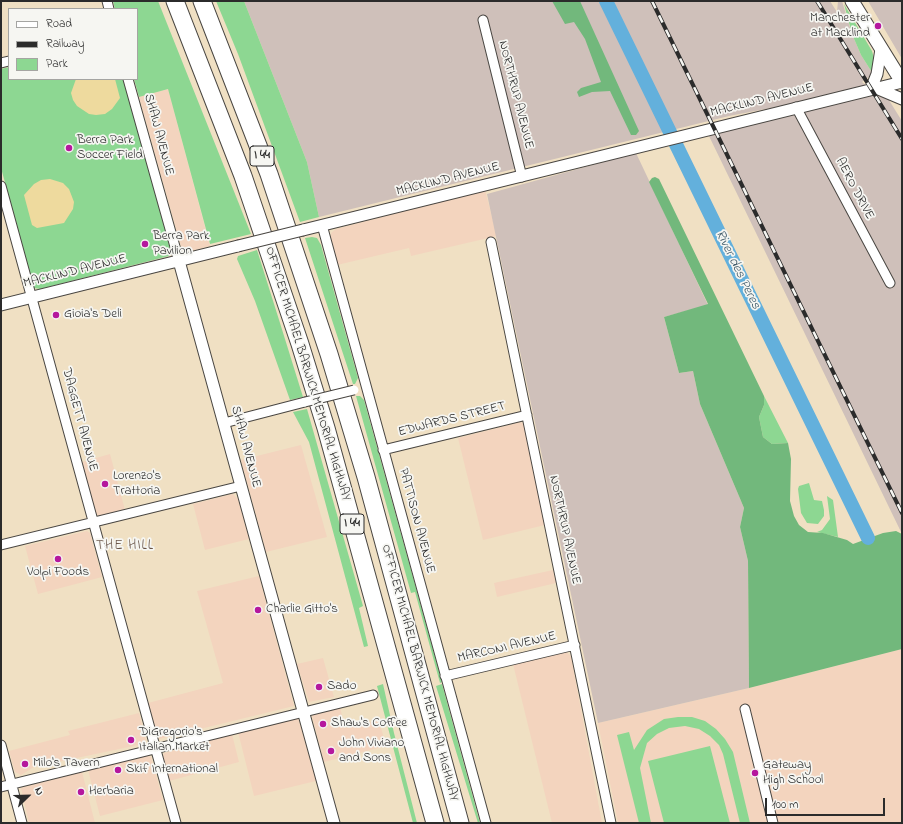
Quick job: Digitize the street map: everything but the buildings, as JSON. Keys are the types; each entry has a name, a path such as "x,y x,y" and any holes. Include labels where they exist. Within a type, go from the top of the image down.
{"highway":[{"name":"OFFICER MICHAEL BARWICK MEMORIAL HIGHWAY","path":"175,1 243,176 304,357 332,449 434,823"},
{"name":"OFFICER MICHAEL BARWICK MEMORIAL HIGHWAY","path":"202,1 254,133 286,223 329,354 360,456 460,823"}],"main road":[{"path":"852,1 902,82"}],"street":[{"name":"NORTHRUP AVENUE","path":"482,20 522,177"},
{"path":"881,49 874,88 902,99"},
{"name":"SHAW AVENUE","path":"128,80 242,486 334,823"},
{"name":"MACKLIND AVENUE","path":"1,305 902,82"},
{"name":"AERO DRIVE","path":"796,107 890,283"},
{"name":"DAGGETT AVENUE","path":"1,186 176,823"},
{"name":"PATTISON AVENUE","path":"322,225 486,823"},
{"name":"NORTHRUP AVENUE","path":"491,242 611,823"},
{"path":"224,423 304,402 366,388"},
{"name":"EDWARDS STREET","path":"383,450 527,415"},
{"path":"1,546 242,486"},
{"name":"MARCONI AVENUE","path":"445,676 575,645"},
{"path":"1,787 303,711 373,695"},
{"path":"745,709 773,823"},
{"path":"1,744 22,823"}],"shaded area":[{"path":"244,1 830,1 837,12 838,1 842,1 852,34 861,55 873,74 862,82 871,89 729,116 319,217 307,162"},
{"path":"868,1 902,1 902,59"},
{"path":"168,89 210,246 184,253 139,97"},
{"path":"869,95 887,97 902,121 902,534 708,134"},
{"path":"636,153 708,305 664,317 679,373 693,371 700,404 744,508 740,527 748,561 749,688 598,723 487,194"},
{"path":"485,190 497,236 411,256 409,248 337,265 331,237 331,233 336,229"},
{"path":"521,422 524,424 545,525 483,540 458,438"},
{"path":"301,445 327,537 266,552 241,460"},
{"name":"Lorenzo's Trattoria","path":"110,454 125,510 99,516 96,514 82,462"},
{"path":"233,494 238,499 249,539 205,550 193,504"},
{"name":"Volpi Foods","path":"87,531 90,533 102,577 38,594 25,546"},
{"path":"553,570 556,583 497,597 494,583"},
{"path":"259,576 294,706 159,739 148,703 223,683 197,591"},
{"name":"Gateway High School","path":"902,649 902,823 618,823 598,723 749,688"},
{"path":"566,652 571,656 602,823 552,823 513,664"},
{"path":"323,658 334,697 309,702 297,664"},
{"path":"340,707 345,728 379,720 386,746 324,762 312,716 314,713"},
{"path":"139,713 146,740 143,744 34,767 21,775 15,772 9,751 70,735 68,731"},
{"path":"294,718 298,719 299,721 316,781 254,796 238,732"},
{"path":"232,734 239,762 169,781 163,757 164,753"},
{"path":"145,755 151,757 163,800 100,816 88,770"},
{"path":"82,772 95,823 29,823 21,788"}],"green space":[{"path":"113,1 158,1 251,234 210,244 168,89 139,97 134,80 138,80 138,8 115,8"},
{"path":"216,1 244,1 307,162 319,217 300,222 238,54"},
{"path":"552,1 580,1 639,131 636,135 631,135 610,91 592,92 579,97 577,92 581,88 601,82 585,39 574,22 565,24"},
{"path":"844,4 872,51 874,58 873,74 861,55 852,34"},
{"path":"8,67 8,80 124,80 171,252 169,256 40,289 34,288 1,168 1,69"},
{"path":"655,177 659,179 764,396 764,405 759,417 763,437 772,444 788,443 791,459 790,501 794,516 799,525 808,532 823,533 847,540 853,544 883,533 896,531 902,534 902,649 749,688 748,561 740,527 744,508 700,404 693,371 679,373 664,317 708,304 649,182"},
{"path":"305,238 317,238 321,245 358,378 355,384 353,384"},
{"path":"257,250 303,397 290,400 255,301 237,259 238,256"},
{"path":"356,396 360,396 364,400 442,682 440,683 415,592 411,593"},
{"path":"764,396 788,443 772,444 763,437 759,417 764,405"},
{"path":"307,409 363,606 359,608 368,646 364,647 309,442 293,412"},
{"path":"809,483 814,500 822,501 824,510 824,516 818,524 807,523 801,513 798,489 799,486"},
{"path":"827,496 833,500 838,537 817,532 822,530 830,519"},
{"path":"383,684 417,823 413,823 377,686"},
{"path":"442,684 480,823 478,823 436,686"},
{"path":"692,717 705,721 716,729 725,739 733,752 750,823 740,823 723,754 719,745 710,736 699,729 685,726 669,728 657,734 647,743 640,768 651,823 639,823 617,735 629,732 634,750 647,730 664,719"},
{"path":"710,746 730,823 664,823 648,761"}],"sand":[{"path":"76,80 115,80 120,98 112,109 105,114 96,115 89,114 77,106 71,93"},
{"path":"50,179 63,183 69,189 74,202 73,209 64,223 37,228 32,225 24,195 34,184 41,180"}],"waterway":[{"name":"River des Peres","path":"606,1 868,538"}],"railway":[{"path":"652,1 902,513"},
{"path":"817,1 902,139"}],"place":[{"name":"Manchester at Macklind","path":"878,26"},
{"name":"Berra Park Soccer Field","path":"69,148"},
{"name":"Berra Park Pavilion","path":"145,244"},
{"name":"Gioia's Deli","path":"56,315"},
{"name":"Lorenzo's Trattoria","path":"105,484"},
{"name":"Volpi Foods","path":"58,559"},
{"name":"Charlie Gitto's","path":"258,610"},
{"name":"Sado","path":"319,687"},
{"name":"Shaw's Coffee","path":"323,724"},
{"name":"DiGregorio's Italian Market","path":"131,740"},
{"name":"John Viviano and Sons","path":"331,751"},
{"name":"Milo's Tavern","path":"25,764"},
{"name":"Skif International","path":"118,770"},
{"name":"Gateway High School","path":"755,773"},
{"name":"Herbaria","path":"81,792"}],"district":[{"name":"THE HILL","path":"125,547"}]}
